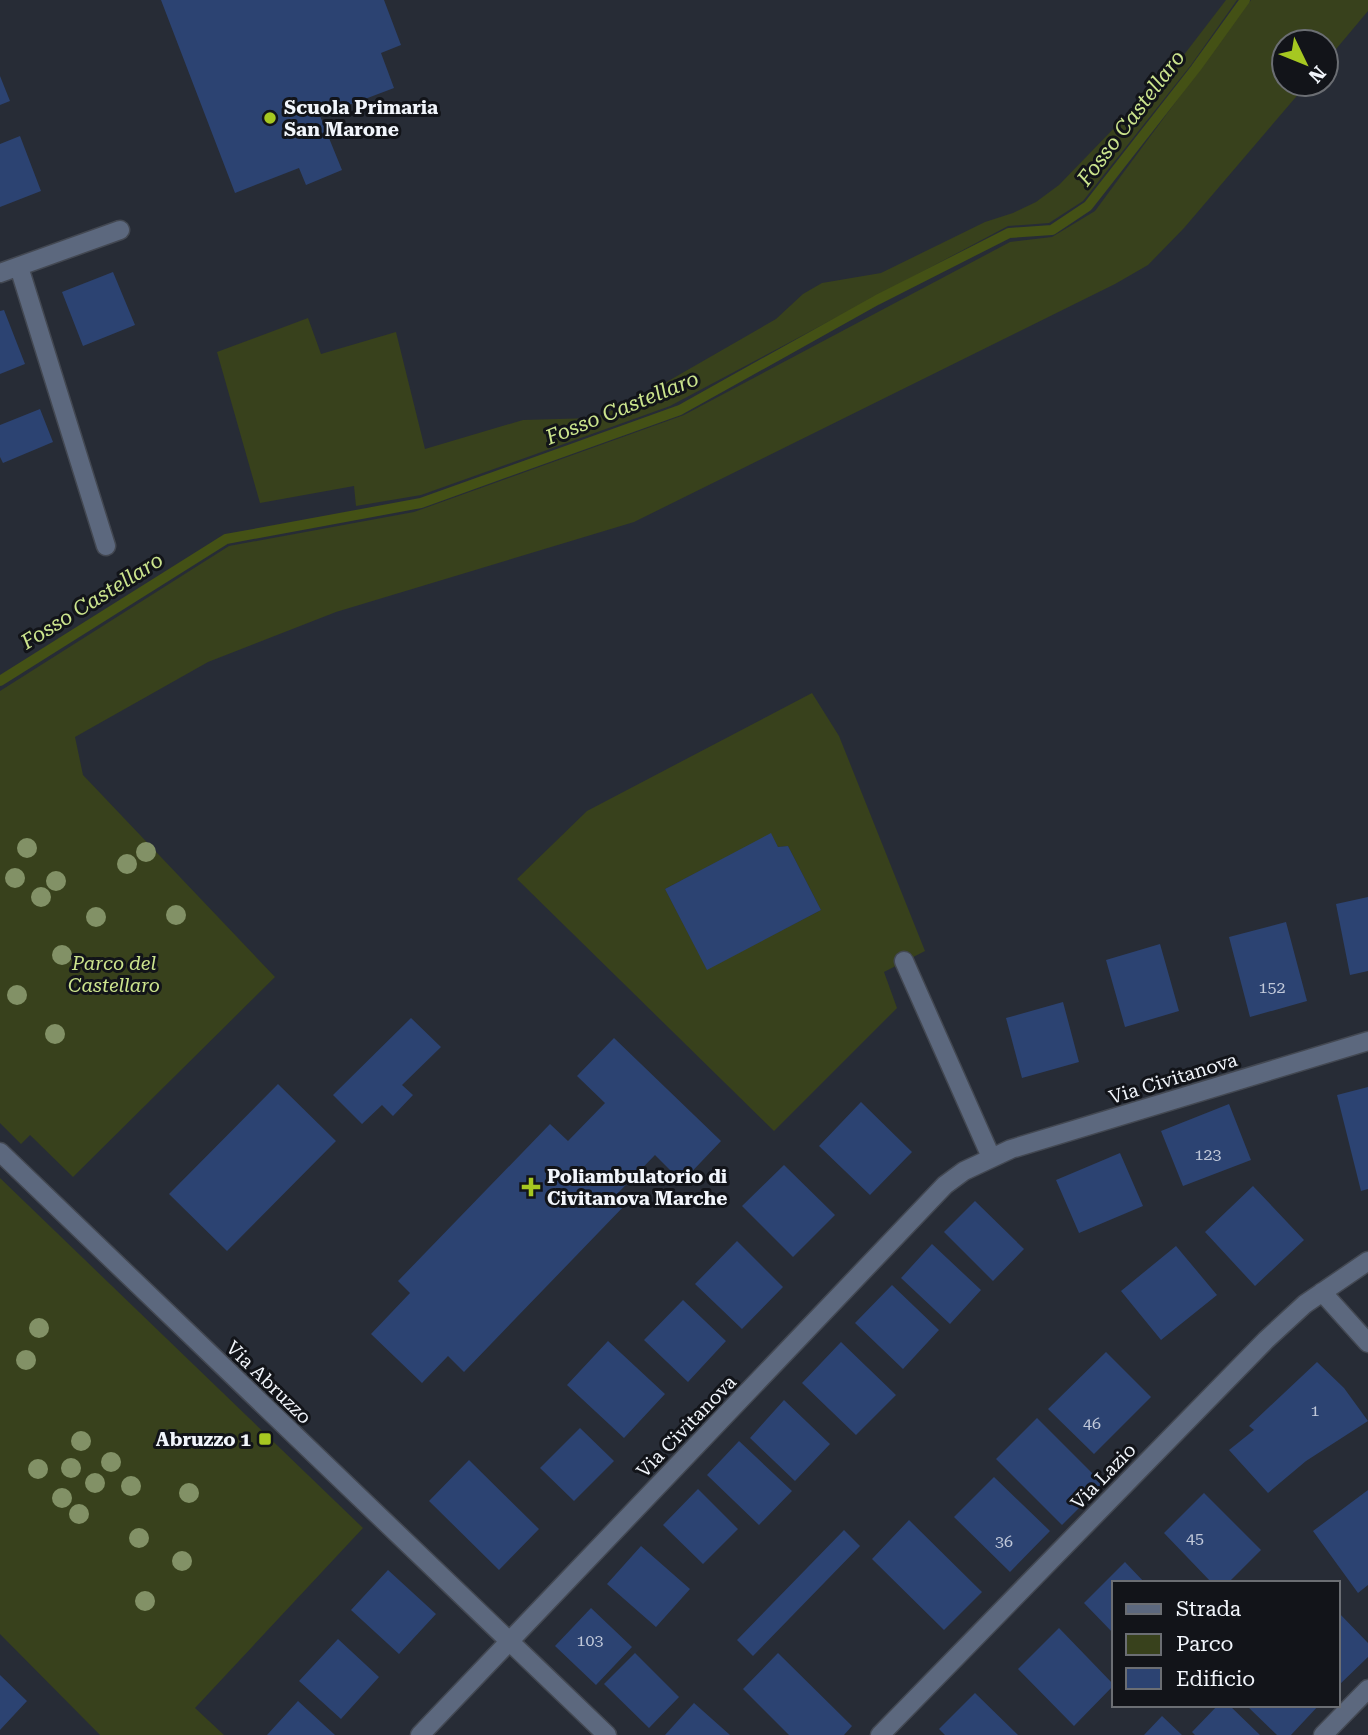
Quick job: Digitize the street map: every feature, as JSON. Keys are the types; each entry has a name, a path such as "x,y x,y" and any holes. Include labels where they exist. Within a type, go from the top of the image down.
{"street":[{"path":"0,273 120,230"},
{"path":"19,267 106,546"},
{"path":"904,961 991,1157"},
{"name":"Via Civitanova","path":"421,1735 932,1197 964,1171 991,1157 1368,1041"},
{"name":"Via Abruzzo","path":"0,1152 607,1735"},
{"name":"Via Lazio","path":"880,1735 1246,1360 1305,1304 1368,1261"},
{"path":"1321,1292 1368,1343"},
{"path":"1324,1735 1368,1689"}],"green space":[{"path":"1226,0 1237,0 1191,65 1083,201 1049,223 1008,226 670,406 421,495 356,506 354,486 260,503 217,352 308,318 321,354 396,332 425,449 523,420 594,418 637,399 776,319 803,294 822,283 881,273 985,222 1036,202 1059,185 1180,60"},
{"name":"Parco del Castellaro","path":"1251,0 1368,0 1368,11 1340,44 1340,28 1270,28 1270,98 1295,98 1184,228 1148,265 1115,284 634,522 336,612 208,662 75,737 83,775 275,977 73,1177 30,1135 21,1144 0,1123 0,691 229,546 414,512 684,415 1010,242 1052,237 1095,211"},
{"path":"812,693 839,736 925,951 884,972 897,1008 774,1131 517,879 587,811","holes":["771,834 778,847 788,846 821,910 707,969 665,889"]},
{"path":"0,1178 363,1528 195,1708 224,1735 100,1735 0,1634"}],"building":[{"path":"161,0 384,0 401,45 381,53 394,88 320,116 342,170 306,185 299,168 235,193"},
{"path":"0,76 10,101 0,105"},
{"path":"20,136 41,191 0,207 0,144"},
{"path":"113,272 135,325 83,346 62,292"},
{"path":"4,310 25,364 0,374 0,311"},
{"path":"40,409 53,442 3,463 0,457 0,425"},
{"path":"771,833 778,847 788,846 821,910 707,970 665,889"},
{"path":"1368,897 1368,971 1350,975 1336,904"},
{"path":"1286,922 1307,1001 1250,1017 1229,937"},
{"path":"1160,944 1179,1011 1125,1027 1106,960"},
{"path":"1063,1002 1079,1062 1022,1078 1006,1018"},
{"path":"411,1018 441,1047 402,1085 413,1095 393,1116 382,1105 362,1124 333,1095"},
{"path":"614,1038 721,1141 682,1182 655,1155 616,1195 626,1204 464,1372 448,1356 422,1383 371,1334 410,1293 398,1281 550,1124 568,1141 605,1103 577,1076"},
{"path":"278,1084 336,1141 227,1251 169,1194"},
{"path":"1368,1087 1368,1189 1361,1191 1337,1095"},
{"path":"861,1102 912,1152 870,1195 819,1146"},
{"path":"1229,1104 1251,1160 1183,1186 1161,1131"},
{"path":"1120,1153 1143,1206 1079,1233 1056,1180"},
{"path":"784,1165 835,1215 793,1257 742,1206"},
{"path":"1253,1186 1304,1240 1255,1286 1205,1232"},
{"path":"975,1201 1024,1249 993,1281 944,1232"},
{"path":"737,1241 783,1287 742,1329 695,1284"},
{"path":"932,1244 981,1290 950,1324 901,1278"},
{"path":"1176,1246 1217,1295 1161,1340 1121,1291"},
{"path":"892,1285 939,1330 903,1369 855,1323"},
{"path":"683,1300 726,1341 688,1382 644,1340"},
{"path":"608,1341 665,1394 624,1438 567,1385"},
{"path":"841,1342 896,1395 856,1435 802,1383"},
{"path":"1106,1352 1151,1397 1094,1454 1048,1409"},
{"path":"1317,1362 1344,1388 1368,1421 1306,1461 1268,1493 1229,1450 1254,1430 1249,1426"},
{"path":"784,1400 830,1444 795,1481 750,1438"},
{"path":"1037,1418 1103,1484 1062,1525 996,1459"},
{"path":"580,1428 614,1461 574,1501 540,1468"},
{"path":"739,1441 792,1491 759,1525 707,1475"},
{"path":"469,1460 539,1529 499,1570 429,1501"},
{"path":"994,1477 1050,1531 1010,1572 954,1517"},
{"path":"698,1489 738,1529 703,1564 663,1525"},
{"path":"1368,1490 1368,1585 1358,1593 1313,1531"},
{"path":"1204,1493 1261,1550 1230,1581 1210,1581 1164,1533"},
{"path":"909,1520 982,1592 944,1630 872,1559"},
{"path":"844,1530 860,1546 753,1656 737,1640"},
{"path":"641,1546 690,1589 656,1627 607,1584"},
{"path":"1125,1562 1143,1581 1112,1581 1112,1632 1084,1603"},
{"path":"388,1570 436,1614 399,1654 351,1610"},
{"path":"591,1608 632,1647 596,1685 555,1646"},
{"path":"1340,1614 1368,1643 1368,1657 1340,1684"},
{"path":"1059,1628 1112,1683 1112,1687 1074,1726 1018,1669"},
{"path":"338,1639 379,1677 341,1719 299,1681"},
{"path":"635,1653 679,1697 649,1728 604,1684"},
{"path":"778,1653 852,1726 844,1735 789,1735 743,1689"},
{"path":"0,1675 27,1701 0,1730"},
{"path":"975,1693 1018,1735 945,1735 939,1729"},
{"path":"298,1701 335,1735 267,1735"},
{"path":"694,1703 730,1735 665,1735"},
{"path":"1216,1707 1231,1707 1260,1735 1195,1735 1192,1732"},
{"path":"1248,1707 1317,1707 1291,1735 1277,1735"},
{"path":"1162,1716 1182,1735 1144,1735"}],"waterway":[{"name":"Fosso Castellaro","path":"0,681 226,539 421,503 680,410 877,300 1009,233 1052,230 1088,206 1196,68 1245,0"}],"place":[{"name":"Scuola Primaria San Marone","path":"270,118"},
{"name":"Poliambulatorio di Civitanova Marche","path":"531,1187"},
{"name":"Abruzzo 1","path":"265,1439"}]}
